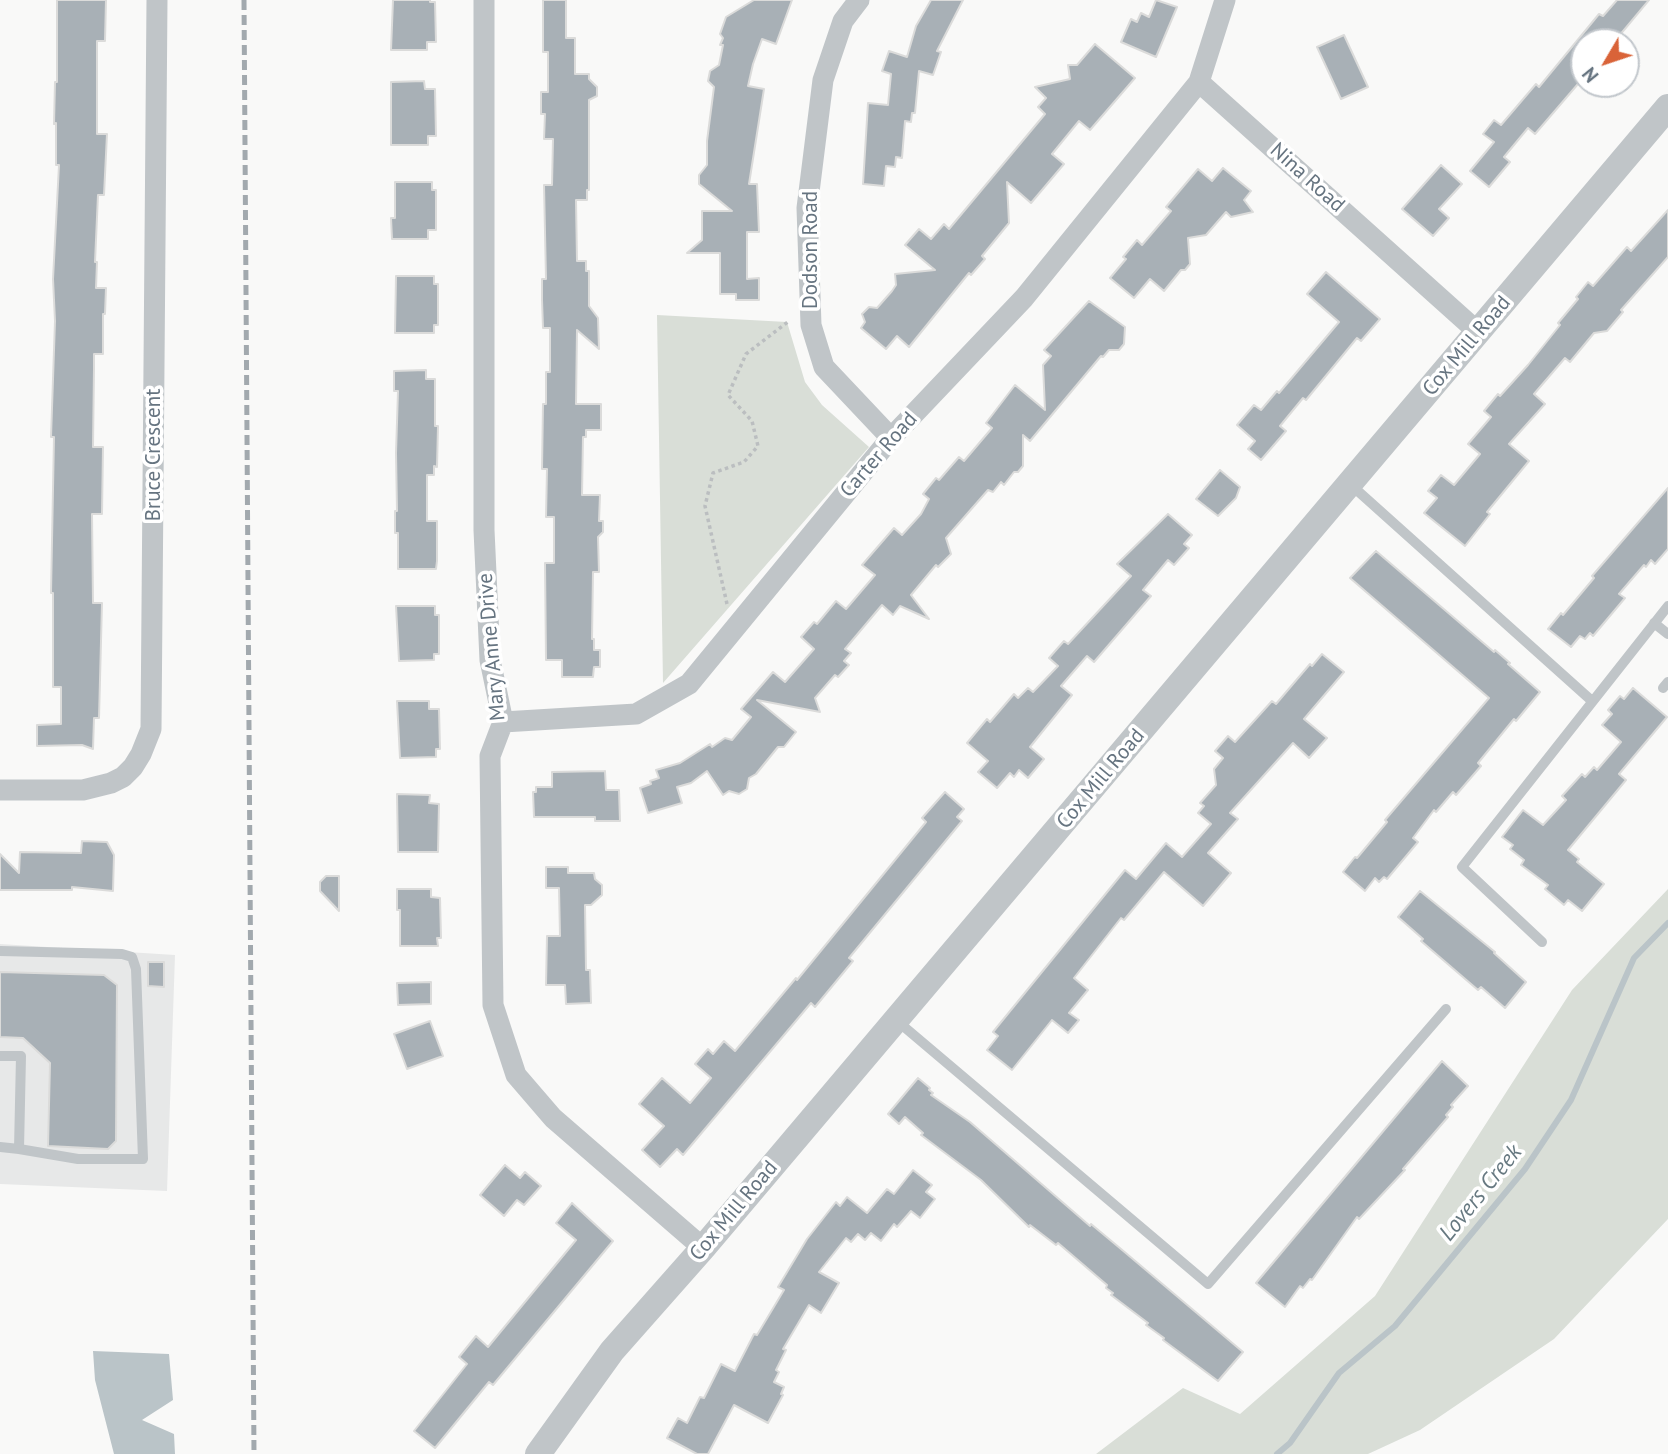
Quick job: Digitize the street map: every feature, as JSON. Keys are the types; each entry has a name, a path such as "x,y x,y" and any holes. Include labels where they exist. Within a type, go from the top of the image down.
{"street":[{"name":"Bruce Crescent","path":"0,790 83,790 111,783 123,777 133,767 151,729 157,0"},
{"name":"Mary Anne Drive","path":"484,0 484,530 490,660 503,722 490,756 493,1005 516,1075 553,1118 703,1248"},
{"name":"Dodson Road","path":"859,0 843,20 823,80 807,208 811,325 824,367 891,438"},
{"path":"1199,82 1226,0"},
{"name":"Carter Road","path":"503,722 636,714 689,684 891,438 1024,298 1199,82"},
{"name":"Nina Road","path":"1199,82 1479,333"},
{"name":"Cox Mill Road","path":"538,1454 612,1351 703,1248 1668,107"}],"lane":[{"path":"1350,484 1592,701"},
{"path":"1542,942 1462,867 1668,606"},
{"path":"1654,623 1668,634"},
{"path":"0,951 122,954 132,957 136,970 143,1159 78,1159 0,1147"},
{"path":"896,1020 1208,1284 1446,1009"},
{"path":"0,1056 21,1056 19,1149"}],"path":[{"path":"734,629 716,563 705,506 713,473 744,462 758,446 752,421 728,395 746,354 810,304"}],"shaded area":[{"path":"657,315 787,322 805,382 822,405 869,447 663,683"},
{"path":"1668,889 1668,1219 1554,1339 1420,1430 1368,1454 1096,1454 1183,1388 1240,1414 1375,1296 1572,990"},
{"path":"0,944 175,955 167,1191 0,1184"},
{"path":"93,1351 169,1354 173,1400 142,1420 174,1434 175,1454 114,1454 95,1380"}],"building":[{"path":"57,0 106,0 105,41 97,41 97,134 107,134 104,195 98,195 95,262 96,288 106,288 103,354 94,354 93,447 103,447 102,514 92,514 93,603 102,603 99,718 94,718 93,749 82,745 37,746 37,725 61,724 61,687 53,687 51,593 54,437 51,437 55,321 53,279 59,165 56,165 56,123 54,124"},
{"path":"393,0 435,2 436,42 427,42 427,50 391,50"},
{"path":"543,0 566,0 566,38 575,38 575,74 589,74 589,79 597,87 597,96 589,100 589,190 587,200 576,200 577,261 586,261 586,271 589,271 589,306 598,318 599,349 577,330 576,404 601,404 601,430 586,430 586,437 583,437 582,495 600,495 599,521 603,521 603,532 598,537 599,572 593,572 592,639 594,650 600,650 600,667 594,667 593,677 562,677 562,660 546,660 545,563 554,563 554,517 546,517 547,469 542,469 543,404 546,404 546,372 550,372 550,328 543,328 542,279 546,279 544,185 552,185 553,139 544,139 545,114 541,114 541,92 548,92 548,52 543,52"},
{"path":"754,0 792,0 776,44 762,39 748,86 764,89 749,184 757,184 759,232 747,232 747,279 759,278 759,300 736,300 736,294 720,294 720,253 687,253 702,240 702,211 732,211 699,184 699,175 707,165 707,141 714,87 708,81 710,71 719,65 723,45 720,45 723,38 720,34 726,17"},
{"path":"931,0 963,0 937,51 941,52 933,75 919,71 915,113 912,113 911,122 905,121 902,158 896,157 895,167 886,166 884,186 863,184 868,103 888,105 891,74 882,71 889,51 907,57 916,26"},
{"path":"1156,0 1177,7 1156,57 1121,42 1131,19 1137,22 1141,13 1149,17"},
{"path":"1617,0 1649,0 1626,28 1587,28 1599,14 1603,16"},
{"path":"1344,35 1368,87 1341,99 1317,47"},
{"path":"1095,44 1135,78 1090,130 1079,121 1052,154 1064,164 1031,203 1007,182 1009,223 982,256 985,259 971,275 969,273 909,347 897,336 886,349 861,328 865,322 862,314 869,307 877,308 892,291 896,285 895,274 935,270 905,245 919,229 931,239 944,224 949,229 1045,114 1038,107 1046,98 1035,87 1070,79 1068,65 1077,65"},
{"path":"1570,49 1570,93 1535,134 1528,128 1504,157 1510,162 1489,187 1470,171 1494,142 1483,134 1494,120 1501,125 1536,84 1539,87"},
{"path":"424,81 425,89 435,89 436,136 428,136 428,145 391,145 391,82"},
{"path":"1441,165 1462,184 1439,209 1449,218 1433,236 1402,209"},
{"path":"1223,168 1251,191 1244,200 1253,212 1231,217 1226,212 1206,235 1188,238 1190,264 1185,270 1181,270 1164,291 1150,279 1134,298 1110,278 1137,240 1142,245 1171,211 1166,207 1198,169 1212,181"},
{"path":"395,182 432,182 432,190 436,190 436,230 428,230 428,239 392,239 391,218 395,218"},
{"path":"1668,210 1668,257 1621,310 1623,312 1607,331 1594,333 1570,362 1565,358 1534,394 1545,404 1509,444 1529,461 1487,512 1490,514 1465,546 1424,513 1437,498 1428,491 1441,475 1454,485 1480,454 1468,444 1491,417 1484,411 1528,365 1560,325 1558,323 1588,282 1593,286 1627,247 1631,251"},
{"path":"1326,272 1380,319 1361,341 1357,338 1306,400 1303,398 1280,426 1286,431 1261,460 1248,449 1255,441 1237,425 1254,405 1261,410 1277,391 1279,393 1339,322 1307,294"},
{"path":"396,276 434,276 434,284 438,284 438,325 434,325 434,333 395,333"},
{"path":"1089,301 1125,327 1124,344 1119,350 1109,350 1101,356 1030,441 1023,435 1023,466 1018,472 1014,472 1004,485 1001,482 993,492 988,490 946,538 951,554 938,567 936,565 911,595 929,619 900,606 893,615 882,605 845,649 851,653 844,661 849,665 838,677 835,675 815,698 820,712 757,700 796,732 784,747 778,747 756,774 749,778 747,789 739,794 729,791 723,795 707,771 691,783 677,787 682,803 648,813 640,788 659,778 656,770 680,763 725,738 732,740 751,717 741,709 773,672 785,682 814,649 801,637 814,622 817,624 836,601 846,609 875,575 862,565 894,528 902,535 921,514 929,499 923,494 959,457 964,461 992,428 986,423 1015,385 1045,410 1043,365 1051,356 1044,350"},
{"path":"426,370 426,379 435,379 435,426 438,426 437,467 434,466 434,475 427,475 427,521 437,521 436,569 398,569 395,511 398,391 394,391 394,371"},
{"path":"1220,470 1240,487 1236,498 1218,516 1196,499"},
{"path":"1668,488 1668,549 1655,564 1651,560 1646,567 1644,565 1619,594 1625,598 1593,636 1590,633 1585,639 1580,636 1571,647 1548,629 1561,613 1563,615 1594,578 1592,576"},
{"path":"1168,514 1192,535 1184,544 1189,548 1174,565 1168,560 1143,590 1151,596 1094,662 1087,656 1061,686 1072,695 1030,747 1044,759 1028,778 1019,770 1014,777 1010,773 997,788 978,772 988,761 967,743 987,719 990,722 1014,694 1018,698 1028,688 1033,692 1058,666 1049,658 1064,641 1068,644 1131,576 1117,564"},
{"path":"1376,551 1494,652 1495,650 1540,692 1478,763 1481,766 1456,795 1453,792 1436,812 1434,810 1413,838 1418,842 1387,879 1384,877 1379,882 1375,878 1365,891 1343,872 1489,698 1350,578"},
{"path":"396,606 435,606 435,615 439,615 439,654 434,654 434,660 399,661"},
{"path":"1322,654 1344,672 1304,719 1327,738 1309,758 1293,743 1230,813 1238,819 1208,853 1231,873 1203,906 1164,872 1124,920 1121,918 1074,978 1088,990 1069,1013 1079,1020 1068,1033 1052,1020 1012,1070 987,1050 998,1036 993,1032 1125,870 1136,879 1166,843 1182,857 1211,824 1198,813 1204,806 1200,803 1216,785 1214,769 1223,758 1215,751 1228,736 1235,742 1272,701 1276,704"},
{"path":"1633,688 1667,717 1619,774 1626,780 1568,850 1579,859 1577,862 1604,884 1582,911 1568,900 1564,905 1545,889 1548,885 1521,865 1524,860 1510,849 1513,845 1502,837 1523,810 1543,825 1566,800 1562,796 1582,774 1585,777 1594,767 1597,770 1621,742 1602,725 1612,714 1608,710 1620,696 1624,699"},
{"path":"397,701 429,701 429,709 439,709 440,749 436,749 436,757 400,758"},
{"path":"605,771 606,790 619,790 620,821 595,821 595,817 534,817 533,792 536,792 536,787 552,787 552,772"},
{"path":"945,792 964,809 957,817 962,821 849,958 853,961 815,1007 811,1003 683,1155 677,1149 660,1167 642,1150 664,1126 639,1104 662,1078 690,1103 711,1078 695,1064 708,1049 713,1054 724,1041 735,1051 796,978 797,980 926,822 922,818"},
{"path":"397,794 430,795 429,803 439,804 438,852 398,852"},
{"path":"82,841 107,842 114,855 113,891 72,887 72,890 0,890 0,854 19,873 20,852 81,853"},
{"path":"546,867 568,867 568,873 594,873 595,879 602,885 602,895 591,905 585,905 586,970 590,970 591,1003 566,1004 565,985 546,985 547,936 560,936 559,888 546,888"},
{"path":"326,876 339,876 339,911 320,891 320,882"},
{"path":"397,889 431,889 431,897 440,898 441,938 437,938 438,946 400,946"},
{"path":"1420,891 1495,952 1526,982 1505,1008 1481,987 1478,990 1421,941 1423,939 1398,917"},
{"path":"148,962 164,962 164,987 148,986"},
{"path":"0,972 104,975 117,985 116,1141 108,1149 48,1146 50,1063 23,1038 0,1037"},
{"path":"431,982 431,1004 398,1005 397,983"},
{"path":"430,1021 443,1056 407,1069 394,1034"},
{"path":"1442,1061 1468,1086 1451,1105 1453,1107 1446,1115 1448,1117 1403,1169 1405,1170 1359,1219 1357,1217 1312,1280 1303,1288 1300,1286 1285,1307 1256,1283"},
{"path":"918,1078 930,1088 933,1093 931,1095 970,1122 1090,1226 1091,1224 1243,1352 1218,1381 1163,1340 1164,1338 1146,1325 1148,1323 1111,1295 1113,1293 1106,1288 1107,1285 1058,1243 1056,1245 1030,1225 1029,1227 981,1180 921,1135 923,1133 905,1117 899,1124 888,1114"},
{"path":"505,1165 520,1178 525,1172 541,1186 524,1205 517,1200 504,1216 480,1195"},
{"path":"913,1170 932,1185 926,1192 935,1199 920,1218 911,1211 897,1227 894,1224 881,1241 871,1233 865,1240 858,1234 851,1242 846,1238 819,1272 839,1283 821,1313 809,1305 783,1349 786,1350 776,1370 779,1372 774,1382 784,1387 781,1394 783,1395 768,1423 734,1405 708,1454 697,1454 667,1438 678,1418 687,1423 700,1397 704,1398 721,1364 735,1371 754,1334 757,1335 784,1290 778,1287 807,1239 836,1202 840,1206 847,1197 867,1213 887,1189 894,1194"},
{"path":"572,1203 613,1241 493,1385 489,1382 435,1448 414,1431 467,1364 459,1357 476,1336 488,1347 576,1240 556,1223"}],"waterway":[{"name":"Lovers Creek","path":"1277,1454 1290,1443 1339,1373 1395,1326 1525,1169 1571,1100 1634,958 1668,923"}],"railway":[{"path":"244,0 254,1454"}]}
